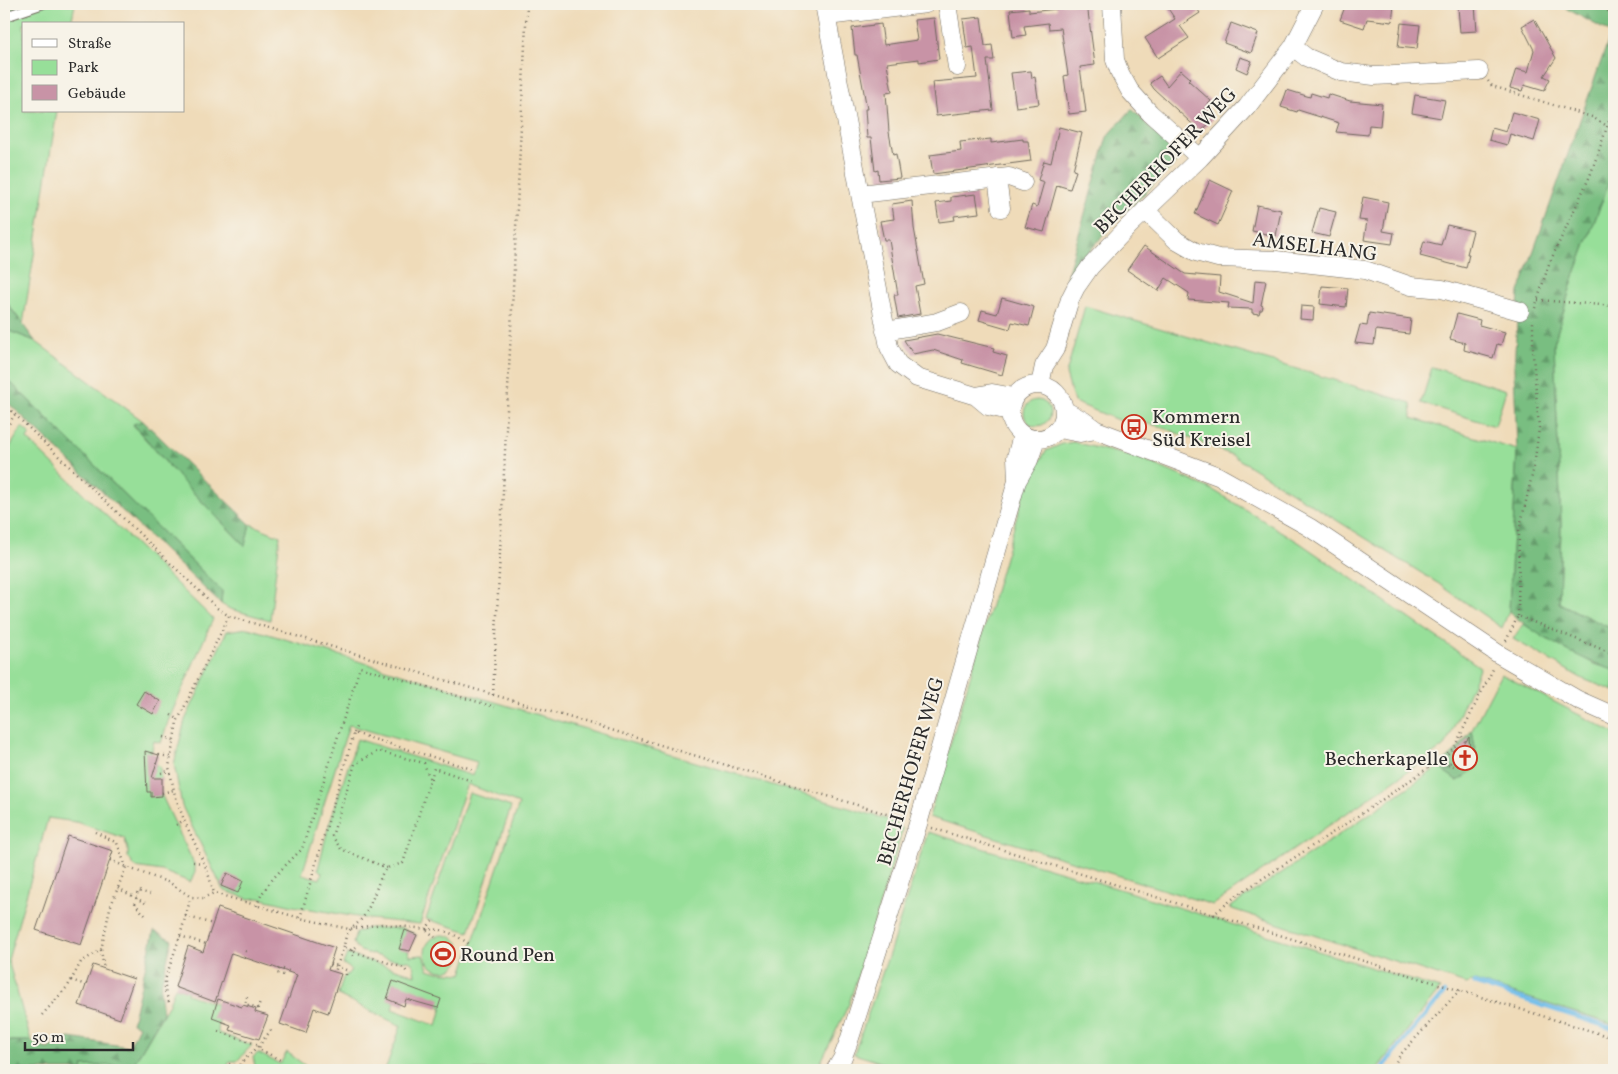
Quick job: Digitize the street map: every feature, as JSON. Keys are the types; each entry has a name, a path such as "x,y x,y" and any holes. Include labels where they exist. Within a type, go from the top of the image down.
{"street":[{"path":"926,4 826,10 885,331 889,347 898,364 917,378 976,396 992,392 1012,404"},
{"path":"947,4 957,67"},
{"path":"1112,4 1115,60 1130,91 1150,113 1200,158"},
{"name":"BECHERHOFER WEG","path":"1046,388 1070,299 1090,267 1200,158 1247,107 1293,47 1315,4"},
{"path":"1293,47 1306,57 1341,72 1374,76 1479,71"},
{"path":"860,194 1009,177 1023,182"},
{"path":"997,178 1001,208"},
{"name":"AMSELHANG","path":"1146,210 1177,241 1196,252 1218,258 1276,260 1365,270 1412,286 1442,289 1520,311"},
{"path":"885,331 937,322 961,312"},
{"path":"1025,388 1046,388 1059,396 1064,410 1064,417 1058,429 1044,439 1029,438 1012,425 1012,404 1025,388"},
{"path":"1064,410 1096,430 1226,481 1309,527 1500,655 1578,700 1614,716"},
{"path":"1058,429 1080,433 1096,430"},
{"name":"BECHERHOFER WEG","path":"835,1070 842,1059 849,1041 918,824 1017,481 1016,457 1029,438"}],"lane":[{"path":"4,17 42,4"}],"path":[{"path":"493,695 527,4"},
{"path":"1594,4 1614,14"},
{"path":"1479,71 1492,86 1592,117 1607,126"},
{"path":"1212,916 1236,896 1442,759 1454,748 1461,735 1518,616 1519,531 1534,467 1539,428 1533,354 1533,313 1549,264 1590,176 1614,107"},
{"path":"1538,300 1614,306"},
{"path":"4,404 123,519 218,608 229,616 695,755 1212,916 1614,1038"},
{"path":"4,432 15,414"},
{"path":"214,893 204,863 184,820 174,790 170,771 170,757 178,719 229,616"},
{"path":"1518,616 1614,654"},
{"path":"257,906 258,898 302,849 360,667 495,707"},
{"path":"171,715 178,719"},
{"path":"300,918 356,727"},
{"path":"354,733 475,770"},
{"path":"1442,759 1452,766 1456,765 1463,755 1466,743 1461,735"},
{"path":"163,737 174,740"},
{"path":"1448,764 1457,758 1466,743"},
{"path":"387,868 341,849 332,836 355,764 378,750 424,763 430,780"},
{"path":"159,756 170,757"},
{"path":"334,972 344,946 345,935 349,928 364,917 383,872 387,868 403,863 434,768 472,781"},
{"path":"161,773 170,771"},
{"path":"162,793 174,790"},
{"path":"176,825 184,820"},
{"path":"95,832 117,843 126,867 110,908 101,950 104,969"},
{"path":"110,860 170,883 191,897 203,898 214,893 300,918 349,928 371,925 440,929 455,934 472,946"},
{"path":"193,862 204,863"},
{"path":"117,888 147,904"},
{"path":"145,915 135,904 136,898 138,890 150,894"},
{"path":"169,1002 165,991 165,980 191,897"},
{"path":"185,916 212,924"},
{"path":"371,925 374,920"},
{"path":"426,929 432,921"},
{"path":"426,929 435,937"},
{"path":"180,936 206,944"},
{"path":"344,946 352,951 404,968 408,974"},
{"path":"352,956 352,951 356,947"},
{"path":"42,1015 68,986 81,962 101,950"},
{"path":"245,951 249,953"},
{"path":"330,964 346,970 346,976"},
{"path":"279,969 277,973 287,976"},
{"path":"283,969 289,971"},
{"path":"71,980 86,985"},
{"path":"1391,1070 1400,1055 1460,990"},
{"path":"247,997 245,1004 251,1007 258,1008 260,1001"},
{"path":"229,1064 240,1068 241,1063 259,1047 271,1030"},
{"path":"218,1031 259,1047 282,1060"},
{"path":"259,1047 260,1053"}],"green space":[{"path":"4,4 75,4 71,22 22,22 22,112 57,112 23,324 4,299"},
{"path":"1558,4 1614,4 1614,169 1573,279 1554,343 1561,524 1559,603 1614,630 1614,670 1559,646 1531,629 1509,611 1517,450 1514,367 1519,292 1611,33"},
{"path":"1132,109 1176,157 1175,164 1116,221 1087,254 1069,282 1066,279 1107,137"},
{"path":"1614,169 1614,630 1559,603 1561,524 1554,343 1573,279"},
{"path":"4,299 35,341 4,329"},
{"path":"1085,306 1411,403 1412,418 1517,450 1509,611 1502,628 1439,584 1232,455 1159,426 1133,421 1130,425 1074,402 1066,374"},
{"path":"4,329 35,341 143,421 133,425 183,482 244,545 250,524 280,536 270,620 230,609 221,604 222,591 4,376"},
{"path":"1432,367 1506,390 1495,426 1421,403"},
{"path":"4,376 222,591 221,604 4,399"},
{"path":"1037,400 1046,404 1050,413 1046,422 1037,426 1028,422 1024,413 1028,404"},
{"path":"143,421 250,524 245,546 183,482 133,424"},
{"path":"22,427 30,434 27,439 213,619 169,719 161,743 154,741 150,759 160,767 162,796 195,866 195,873 190,882 162,871 135,867 128,857 128,849 124,838 76,822 48,818 8,960 31,1041 4,1041 4,457"},
{"path":"1073,442 1142,459 1213,490 1300,543 1480,667 1446,745 1213,905 929,817 1032,465 1037,466 1046,451 1062,444"},
{"path":"1523,624 1594,664 1614,670 1614,691 1583,679 1513,639"},
{"path":"248,628 896,822 903,829 849,1004 817,1070 385,1070 401,1026 338,995 343,978 351,969 343,964 347,954 415,975 413,964 409,961 389,959 360,951 353,943 356,933 368,928 402,928 417,935 408,951 410,956 423,955 428,969 437,972 462,974 519,804 467,784 420,924 369,919 258,898 249,899 223,890 182,806 174,764 185,720 227,631","holes":["349,725 477,762 473,776 357,739 328,828 318,869 322,873 320,879 302,874","397,996 442,1007 437,1026 392,1009"]},
{"path":"1501,674 1614,733 1614,1025 1475,981 1466,984 1229,908 1438,767 1458,781 1478,766 1472,730"},
{"path":"1472,730 1478,766 1458,781 1438,767 1455,752"},
{"path":"469,793 511,807 469,932 426,919"},
{"path":"928,832 1440,989 1376,1070 906,1070 854,1054 889,954"},
{"path":"154,931 172,940 160,989 163,1013 133,1065 83,1066 82,1070 4,1070 4,1041 31,1041 47,1049 70,1038 129,1047 139,1026 132,1023"},
{"name":"Round Pen","path":"443,935 450,936 456,940 460,946 460,960 456,966 450,970 443,971 436,970 430,966 426,960 425,953 426,946 430,940 436,936"},
{"path":"175,987 188,991 187,994 224,1007 219,1020 218,1033 252,1045 237,1061 230,1061 227,1067 232,1070 82,1070 83,1066 133,1065 168,1006"},
{"path":"287,1052 311,1070 264,1070 255,1066 253,1057 258,1053 280,1064"}],"building":[{"path":"1056,4 1087,4 1095,65 1080,67 1086,112 1069,114 1064,76 1068,75 1061,28 1049,29 1048,23 1024,26 1026,35 1013,37 1010,10 1029,8 1029,12 1057,9"},
{"path":"1165,4 1194,4 1200,13 1180,26 1189,38 1158,58 1145,38 1175,19"},
{"path":"1346,4 1394,5 1392,22 1367,19 1364,28 1340,20"},
{"path":"1475,5 1477,31 1460,32 1458,7"},
{"path":"981,17 985,46 992,45 994,60 987,60 993,110 936,116 932,82 977,78 973,47 967,48 963,19"},
{"path":"934,18 939,59 919,62 919,59 887,63 892,92 886,93 889,132 893,155 896,154 900,178 879,180 878,170 875,171 871,138 867,138 865,109 867,109 857,55 855,55 852,28 881,24 884,45 917,40 914,20"},
{"path":"1534,19 1556,58 1544,76 1550,79 1544,91 1524,85 1522,91 1510,88 1516,69 1528,72 1534,50 1522,26"},
{"path":"1231,23 1258,33 1251,53 1224,43"},
{"path":"1401,23 1420,25 1417,49 1398,47"},
{"path":"1240,57 1252,61 1247,73 1236,68"},
{"path":"1181,70 1190,78 1188,80 1211,101 1204,109 1214,118 1201,132 1154,89 1150,83 1160,76 1167,86"},
{"path":"1031,71 1032,78 1035,77 1039,104 1016,107 1011,73"},
{"path":"1287,90 1310,97 1311,93 1327,98 1328,94 1350,101 1382,104 1380,126 1369,125 1368,135 1336,132 1339,123 1298,110 1297,112 1281,107"},
{"path":"1415,95 1445,100 1441,118 1412,113"},
{"path":"1512,112 1540,120 1534,141 1510,134 1507,145 1489,140 1492,128 1506,132"},
{"path":"1059,127 1082,133 1073,170 1076,171 1070,189 1057,185 1044,232 1025,227 1032,205 1037,207 1044,182 1038,180 1044,161 1051,163"},
{"path":"991,139 991,143 1023,139 1023,141 1028,141 1031,161 933,174 930,155 961,151 960,142"},
{"path":"1210,180 1233,191 1218,225 1195,214"},
{"path":"976,194 979,213 954,216 955,220 939,222 936,203 951,201 951,197"},
{"path":"1363,197 1388,202 1383,231 1394,233 1392,244 1364,240 1367,221 1359,220"},
{"path":"912,201 914,228 924,284 915,286 920,314 898,318 894,295 898,295 889,240 884,240 880,221 894,219 892,204"},
{"path":"1257,205 1281,210 1276,236 1252,231"},
{"path":"1319,208 1336,212 1329,237 1312,233"},
{"path":"1447,225 1473,231 1467,254 1469,254 1466,268 1420,256 1424,241 1441,245"},
{"path":"1144,246 1185,274 1220,277 1219,292 1253,303 1255,280 1266,281 1261,305 1263,306 1262,310 1260,310 1259,314 1252,313 1252,309 1228,308 1229,303 1188,300 1189,293 1166,278 1158,291 1127,270"},
{"path":"1322,286 1348,288 1346,307 1320,304"},
{"path":"1002,298 1034,307 1029,326 1012,322 1010,329 979,320 982,310 997,314"},
{"path":"1301,306 1314,307 1313,320 1300,319"},
{"path":"1369,313 1411,319 1409,334 1376,330 1374,345 1355,343 1360,325 1367,326"},
{"path":"1457,314 1480,320 1479,325 1505,332 1501,345 1497,344 1493,358 1464,350 1465,343 1450,339"},
{"path":"937,334 994,348 993,352 1007,356 1002,375 962,363 963,360 933,350 913,354 904,340"},
{"path":"144,691 160,701 153,714 136,704"},
{"path":"1469,737 1471,766 1456,756"},
{"path":"145,751 159,755 152,778 162,778 162,796 151,797 151,792 147,792"},
{"path":"68,836 113,851 81,945 36,930"},
{"path":"227,873 243,881 238,893 221,886"},
{"path":"218,908 335,948 328,970 341,974 328,1013 314,1008 306,1033 280,1024 297,975 231,953 215,1002 175,987 188,946 203,952"},
{"path":"405,930 417,935 410,951 399,949"},
{"path":"93,965 134,979 120,1019 79,1005"},
{"path":"393,981 441,999 438,1008 406,999 404,1006 387,999"},
{"path":"218,999 242,1007 243,1005 256,1009 255,1012 268,1016 259,1039 229,1030 231,1025 212,1018"}],"waterway":[{"path":"1474,983 1614,1029"},
{"path":"1381,1070 1444,993"}],"place":[{"name":"Kommern Süd Kreisel","path":"1134,427"},
{"name":"Becherkapelle","path":"1465,758"},
{"name":"Round Pen","path":"443,954"}]}
